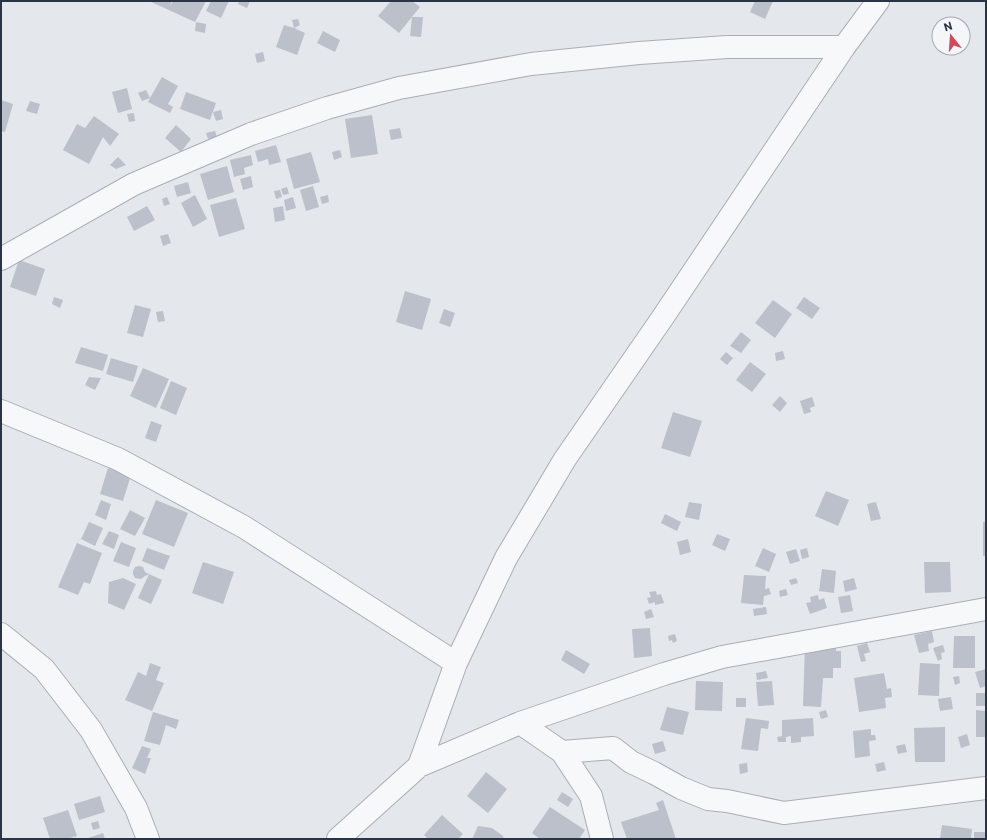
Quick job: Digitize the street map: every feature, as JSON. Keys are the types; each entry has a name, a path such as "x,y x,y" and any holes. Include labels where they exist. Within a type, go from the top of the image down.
{"street":[{"path":"419,766 456,663 506,558 565,459 664,318 844,47 878,1"},
{"path":"1,259 134,184 192,159 251,134 327,108 399,88 531,64 639,53 727,47 844,47"},
{"path":"1,411 118,459 244,526 456,663"},
{"path":"338,839 419,766 520,723 664,674 722,657 986,609"},
{"path":"1,634 44,669 91,730 136,808 148,839"},
{"path":"520,723 562,752 591,796 602,839"},
{"path":"562,752 613,748 631,762 681,788 708,799 727,801 784,813 986,788"}],"building":[{"path":"149,1 172,1 170,7 173,1 206,1 195,22"},
{"path":"211,1 229,1 221,18 206,11"},
{"path":"239,1 250,1 247,8 238,4"},
{"path":"391,1 412,1 420,7 399,33 378,16"},
{"path":"755,1 773,1 765,19 750,12"},
{"path":"412,17 423,17 421,37 410,36"},
{"path":"298,19 300,25 294,28 292,20"},
{"path":"196,22 206,24 205,33 195,31"},
{"path":"284,25 305,33 297,55 276,47"},
{"path":"323,31 340,40 335,52 317,43"},
{"path":"263,52 265,61 257,63 255,54"},
{"path":"162,77 178,86 168,104 173,107 170,113 148,102"},
{"path":"127,88 132,109 118,113 112,92"},
{"path":"146,90 150,98 142,101 138,93"},
{"path":"186,92 216,103 210,120 180,109"},
{"path":"1,100 13,104 5,132 1,131"},
{"path":"30,101 40,104 37,114 26,111"},
{"path":"221,110 223,119 216,121 213,112"},
{"path":"134,113 135,121 129,122 127,114"},
{"path":"372,115 378,154 351,158 345,119"},
{"path":"94,116 119,134 110,146 103,137 89,164 63,150 77,124 85,128"},
{"path":"176,125 191,139 181,152 165,138"},
{"path":"400,128 402,138 391,140 389,130"},
{"path":"215,131 217,137 208,139 206,133"},
{"path":"276,145 281,162 269,165 268,159 258,162 255,151"},
{"path":"340,150 342,157 334,160 332,152"},
{"path":"311,152 320,182 294,189 286,159"},
{"path":"251,155 253,165 244,168 245,174 234,177 230,160"},
{"path":"118,157 126,165 116,169 110,165"},
{"path":"227,166 234,192 208,200 200,174"},
{"path":"251,176 253,187 243,190 240,179"},
{"path":"188,182 191,193 177,197 174,186"},
{"path":"313,186 319,207 306,211 300,190"},
{"path":"287,187 289,194 283,195 281,189"},
{"path":"280,190 282,197 276,199 274,191"},
{"path":"195,195 207,219 193,227 181,203"},
{"path":"328,195 329,202 322,204 320,197"},
{"path":"167,197 170,204 164,206 162,199"},
{"path":"293,197 296,208 286,211 284,200"},
{"path":"236,198 245,229 219,237 210,205"},
{"path":"147,206 155,220 134,231 127,217"},
{"path":"283,206 285,220 275,222 273,208"},
{"path":"168,234 171,243 163,246 160,236"},
{"path":"19,260 45,269 36,296 10,287"},
{"path":"405,291 431,299 422,330 396,322"},
{"path":"54,297 63,300 60,308 52,304"},
{"path":"804,297 820,308 812,319 796,308"},
{"path":"773,300 792,314 775,338 755,323"},
{"path":"135,305 151,309 143,337 127,333"},
{"path":"444,309 455,313 450,327 439,323"},
{"path":"163,311 165,321 158,322 156,312"},
{"path":"741,332 751,340 741,353 730,346"},
{"path":"81,347 108,355 103,371 75,363"},
{"path":"783,351 785,359 776,361 775,353"},
{"path":"726,352 733,358 727,365 720,359"},
{"path":"111,358 138,366 133,382 106,374"},
{"path":"750,362 766,374 752,392 736,380"},
{"path":"143,368 169,379 156,408 130,396"},
{"path":"89,377 101,378 95,390 85,385"},
{"path":"171,381 187,388 176,415 160,408"},
{"path":"780,396 787,403 780,412 772,405"},
{"path":"812,397 815,406 810,408 811,412 804,414 800,401"},
{"path":"673,412 702,421 690,457 661,448"},
{"path":"151,421 162,425 156,442 145,438"},
{"path":"108,468 131,475 123,501 100,494"},
{"path":"826,491 849,500 838,526 815,516"},
{"path":"101,500 111,504 106,520 95,515"},
{"path":"156,500 188,513 174,547 142,534"},
{"path":"689,502 702,504 699,520 685,517"},
{"path":"876,502 881,519 871,521 867,504"},
{"path":"130,510 145,518 135,536 120,529"},
{"path":"665,514 681,522 677,531 661,523"},
{"path":"89,522 103,528 95,546 81,539"},
{"path":"983,522 986,522 986,556 983,556"},
{"path":"109,531 119,535 114,549 102,544"},
{"path":"717,534 730,539 725,551 712,545"},
{"path":"688,539 691,552 680,555 677,542"},
{"path":"121,542 136,548 129,567 113,561"},
{"path":"77,543 102,553 90,584 84,582 78,595 58,587"},
{"path":"147,548 170,556 164,570 142,561"},
{"path":"763,548 776,554 769,572 755,566"},
{"path":"807,548 809,557 802,559 800,550"},
{"path":"796,549 800,561 790,564 786,552"},
{"path":"203,562 234,572 223,604 192,593"},
{"path":"924,562 950,562 951,592 925,593"},
{"path":"135,567 143,567 145,572 149,574 141,579 135,578 133,574"},
{"path":"822,569 836,571 834,593 819,591"},
{"path":"149,574 162,580 151,604 138,598"},
{"path":"744,575 766,576 765,589 769,588 771,594 764,596 763,605 741,603"},
{"path":"123,578 136,584 124,610 108,603 109,582"},
{"path":"796,578 798,583 791,585 789,580"},
{"path":"854,578 857,589 845,592 843,581"},
{"path":"786,589 788,595 780,597 779,591"},
{"path":"656,591 657,595 661,594 664,603 655,605 655,602 649,604 647,598 651,597 649,592"},
{"path":"818,595 819,600 824,598 827,608 810,614 806,603 811,602 810,597"},
{"path":"850,595 853,611 841,613 838,597"},
{"path":"766,607 767,614 754,616 753,609"},
{"path":"651,609 654,617 646,619 644,612"},
{"path":"650,628 652,656 634,658 632,629"},
{"path":"932,631 934,642 928,644 929,651 919,653 914,635"},
{"path":"675,634 677,641 673,643 672,640 669,641 668,636"},
{"path":"954,636 975,636 975,668 953,668"},
{"path":"867,643 870,652 864,654 866,661 861,662 857,646"},
{"path":"805,645 836,645 836,651 841,651 841,668 833,668 833,678 823,678 821,707 803,706"},
{"path":"943,645 945,652 941,653 942,659 938,661 933,648"},
{"path":"566,650 590,664 584,674 561,660"},
{"path":"150,663 161,667 156,680 164,683 152,711 125,700 138,672 146,676"},
{"path":"920,663 940,664 939,696 918,695"},
{"path":"986,669 986,686 980,688 975,672"},
{"path":"766,671 768,678 757,680 756,673"},
{"path":"884,673 887,689 891,688 892,697 885,698 886,708 859,712 854,678"},
{"path":"959,676 960,683 955,685 953,677"},
{"path":"696,681 723,682 722,711 695,710"},
{"path":"772,681 774,705 758,706 756,682"},
{"path":"976,693 986,693 986,706 976,706"},
{"path":"951,697 953,709 940,711 938,699"},
{"path":"736,698 746,698 746,707 736,707"},
{"path":"667,707 689,712 683,735 660,730"},
{"path":"826,710 828,717 821,719 819,712"},
{"path":"976,710 986,711 986,737 976,737"},
{"path":"153,712 179,720 176,729 166,725 160,745 144,741"},
{"path":"746,718 769,721 768,729 761,728 758,751 741,749"},
{"path":"813,718 814,736 801,737 801,742 791,743 791,736 786,737 786,742 778,742 777,737 782,736 782,720"},
{"path":"945,727 945,762 915,762 914,728"},
{"path":"871,729 871,735 875,735 876,740 869,741 870,756 855,758 853,731"},
{"path":"967,734 970,745 961,748 958,737"},
{"path":"663,741 666,751 655,754 652,744"},
{"path":"905,744 907,752 898,754 896,746"},
{"path":"142,746 151,749 147,758 151,758 145,774 132,768"},
{"path":"884,762 886,770 877,772 875,764"},
{"path":"747,763 748,772 740,774 739,764"},
{"path":"486,772 507,789 488,813 467,796"},
{"path":"562,792 573,799 568,807 557,800"},
{"path":"100,796 105,812 79,820 74,804"},
{"path":"663,800 676,839 627,839 621,822 659,810 656,803"},
{"path":"550,807 585,830 579,839 540,839 532,833"},
{"path":"68,810 77,836 67,839 50,839 43,818"},
{"path":"442,815 463,834 458,839 428,839 424,835"},
{"path":"98,821 100,828 93,830 91,823"},
{"path":"942,825 972,829 971,839 940,839"},
{"path":"478,826 492,828 503,836 504,839 472,839"},
{"path":"974,832 986,832 986,839 974,839"},
{"path":"103,833 105,839 85,839"}]}
